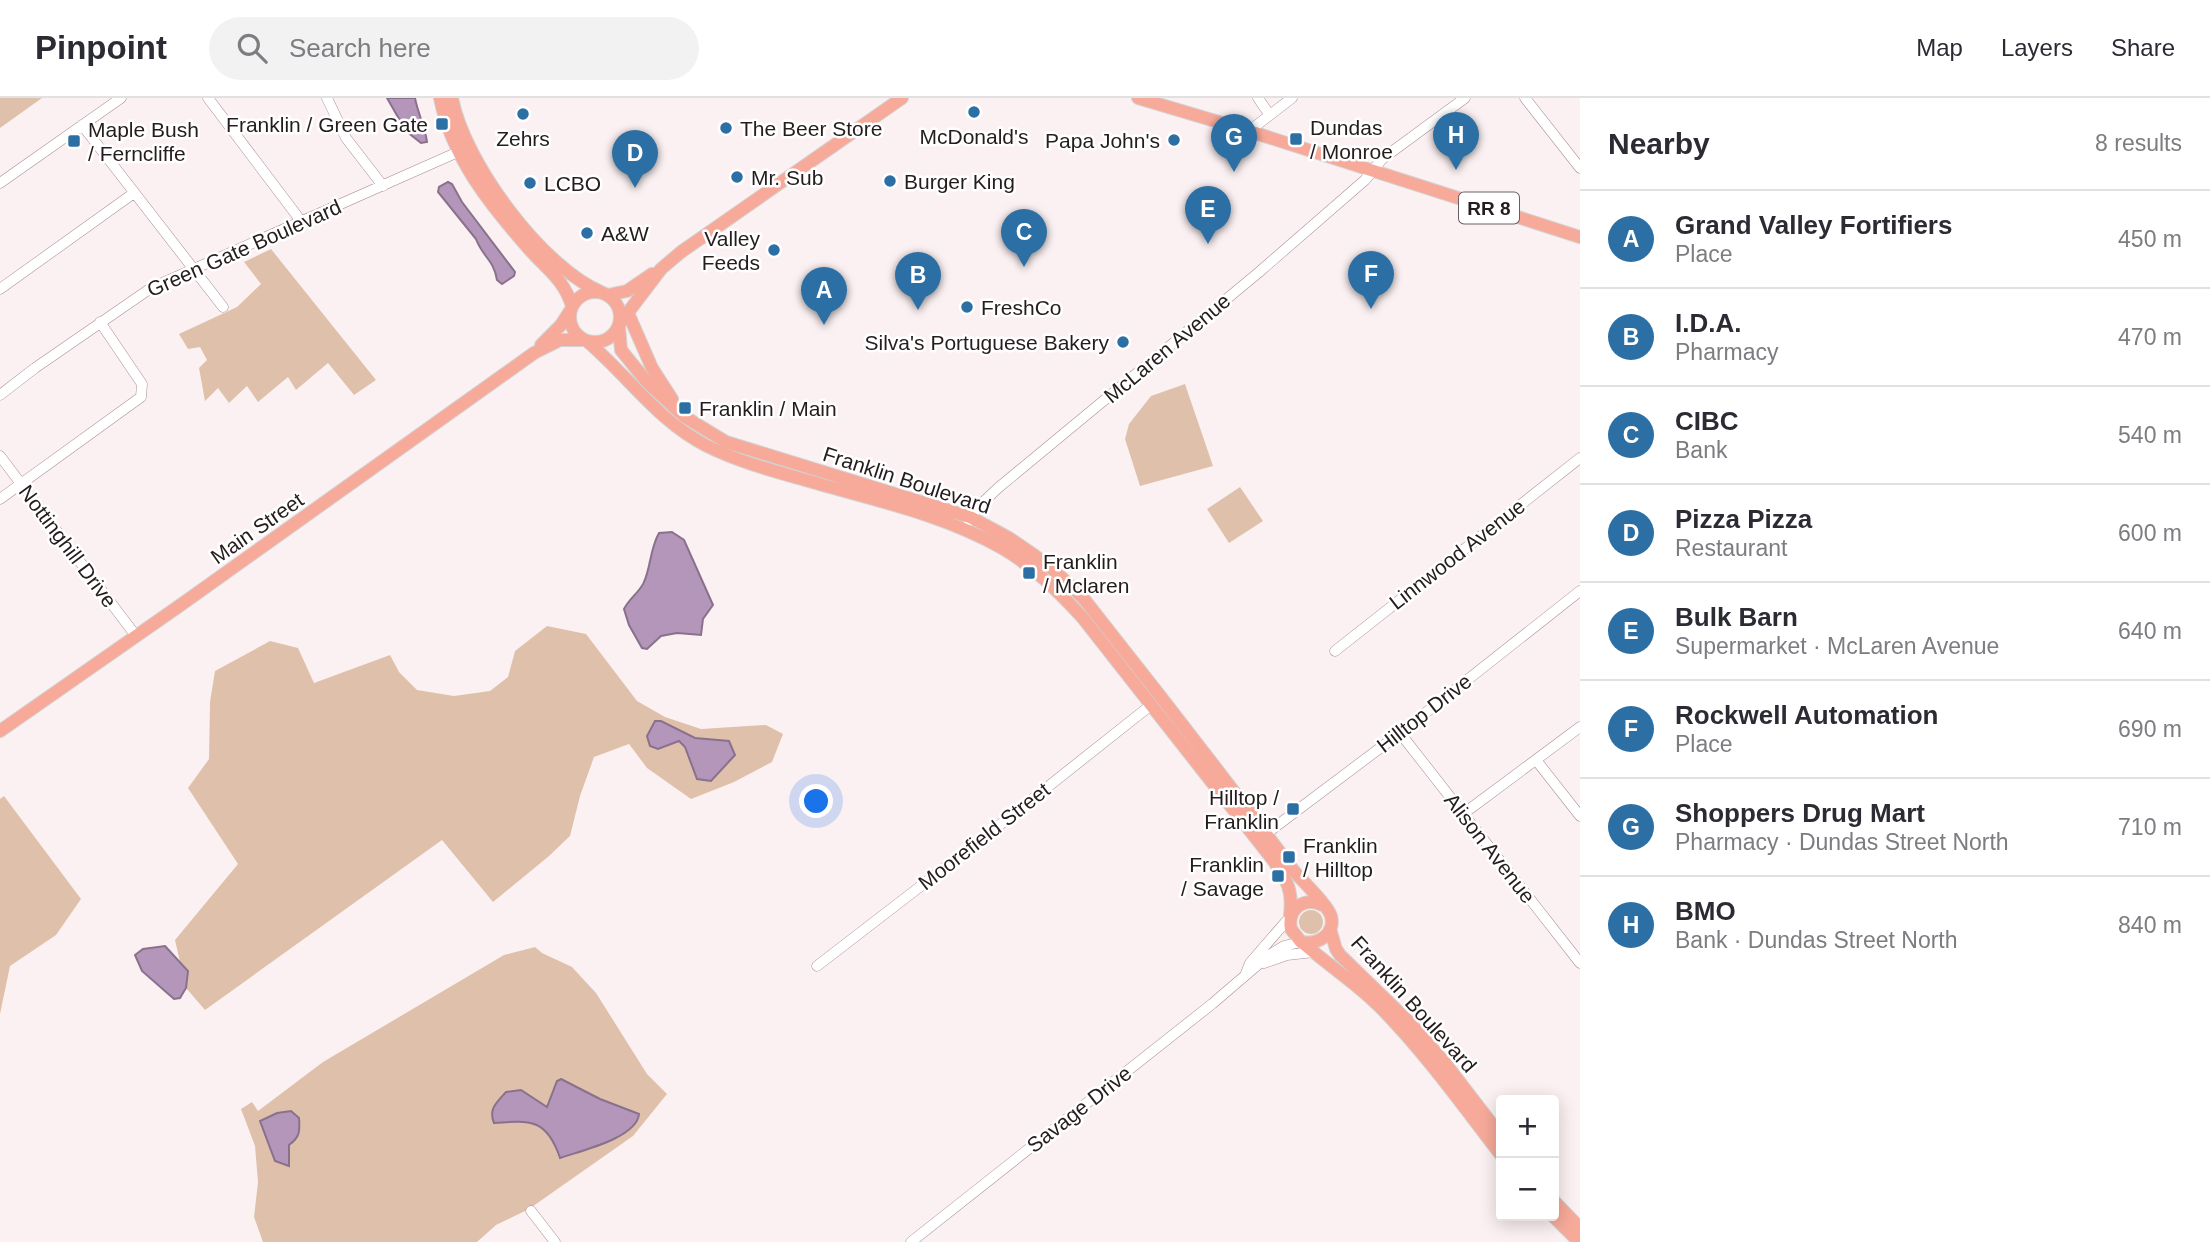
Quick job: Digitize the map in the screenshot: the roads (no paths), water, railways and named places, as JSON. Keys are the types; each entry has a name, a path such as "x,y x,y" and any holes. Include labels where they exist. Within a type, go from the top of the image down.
{"main road":[{"path":"440,98 444,116 468,171 503,218 561,281 571,308 570,324 573,331 586,341 606,341 616,333 661,269"},
{"path":"452,98 456,118 479,167 551,257 582,282 606,294 619,308 622,321 658,380 685,417"},
{"path":"571,308 576,300 589,293 627,291 902,98"},
{"name":"RR 8","path":"1138,98 1580,237"},
{"name":"Main Street","path":"534,353 561,325 571,308"},
{"name":"Franklin Boulevard","path":"622,321 619,340 625,357 661,397 685,417 726,442 1009,538 1057,573 1084,599 1322,905"},
{"name":"Main Street","path":"0,731 534,353 560,340 586,341"},
{"name":"Franklin Boulevard","path":"586,341 609,359 659,413 704,445 744,462 933,518 968,523 1034,570 1082,617 1289,882 1292,900 1290,916"},
{"path":"1310,901 1322,905 1330,916 1331,929 1322,940 1302,942 1290,929 1290,916 1297,906 1303,903 1310,901"},
{"name":"Franklin Boulevard","path":"1331,929 1340,955 1415,1028 1496,1130"},
{"name":"Franklin Boulevard","path":"1302,942 1350,979 1382,1009 1496,1150"},
{"path":"1559,1205 1580,1228"},
{"path":"1558,1221 1578,1242"}],"street":[{"path":"0,183 121,98"},
{"path":"208,98 302,221"},
{"path":"327,98 346,138 383,186"},
{"path":"1258,98 1269,114"},
{"path":"1249,131 1292,98"},
{"name":"McLaren Avenue","path":"968,523 976,509 998,488 1258,273 1366,180 1381,159 1465,98"},
{"path":"1525,98 1580,168"},
{"path":"82,125 223,307"},
{"name":"Green Gate Boulevard","path":"2,391 150,288 458,152"},
{"path":"0,289 134,192"},
{"path":"0,499 141,397 142,384 100,322"},
{"name":"Nottinghill Drive","path":"0,456 136,636"},
{"name":"Linnwood Avenue","path":"1335,652 1580,458"},
{"name":"Hilltop Drive","path":"1266,833 1400,733 1580,591"},
{"name":"Moorefield Street","path":"817,966 1151,705"},
{"path":"1463,814 1580,727"},
{"name":"Alison Avenue","path":"1400,733 1580,963"},
{"path":"1536,760 1580,816"},
{"name":"Savage Drive","path":"1246,973 1250,963 1290,916"},
{"name":"Savage Drive","path":"911,1242 1277,949 1302,942"},
{"path":"1260,964 1287,955 1314,951"},
{"path":"531,1211 555,1242"}],"place":[{"name":"McDonald's","path":"974,112"},
{"name":"Zehrs","path":"523,114"},
{"name":"Franklin / Green Gate","path":"442,124"},
{"name":"The Beer Store","path":"726,128"},
{"name":"Dundas / Monroe","path":"1296,139"},
{"name":"Papa John's","path":"1174,140"},
{"name":"Maple Bush / Ferncliffe","path":"74,141"},
{"name":"BMO","path":"1456,170"},
{"name":"Shoppers Drug Mart","path":"1234,172"},
{"name":"Mr. Sub","path":"737,177"},
{"name":"Burger King","path":"890,181"},
{"name":"LCBO","path":"530,183"},
{"name":"Pizza Pizza","path":"635,188"},
{"name":"A&W","path":"587,233"},
{"name":"Bulk Barn","path":"1208,244"},
{"name":"Valley Feeds","path":"774,250"},
{"name":"CIBC","path":"1024,267"},
{"name":"FreshCo","path":"967,307"},
{"name":"Rockwell Automation","path":"1371,309"},
{"name":"I.D.A.","path":"918,310"},
{"name":"Grand Valley Fortifiers","path":"824,325"},
{"name":"Silva's Portuguese Bakery","path":"1123,342"},
{"name":"Franklin / Main","path":"685,408"},
{"name":"Franklin / Mclaren","path":"1029,573"},
{"name":"Hilltop / Franklin","path":"1293,809"},
{"name":"Franklin / Hilltop","path":"1289,857"},
{"name":"Franklin / Savage","path":"1278,876"}]}
